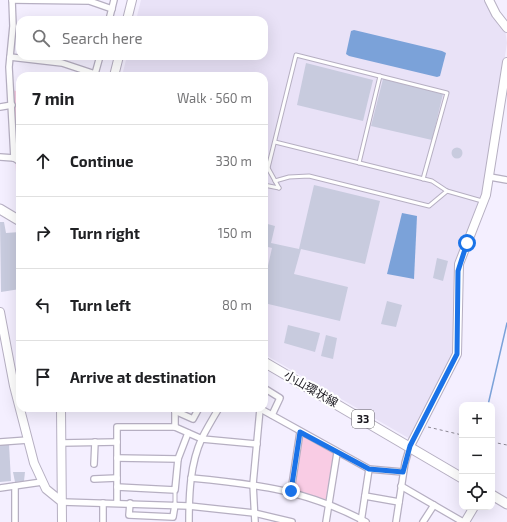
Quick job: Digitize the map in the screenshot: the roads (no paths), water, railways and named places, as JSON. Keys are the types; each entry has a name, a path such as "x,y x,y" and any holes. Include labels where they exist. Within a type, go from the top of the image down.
{"main road":[{"path":"0,209 16,218"},
{"name":"小山環状線","path":"268,364 410,446 459,476"},
{"path":"495,497 507,504"}],"street":[{"path":"0,157 14,158 9,72 12,31 12,0 89,2 112,9"},
{"path":"110,16 114,0"},
{"path":"129,16 132,0"},
{"path":"489,0 496,14 507,28"},
{"path":"10,57 16,58"},
{"path":"36,60 62,63 89,72"},
{"path":"96,72 99,60"},
{"path":"115,72 118,60"},
{"path":"396,522 403,472 410,446 457,354 459,264 484,202 490,177 507,62"},
{"path":"0,107 12,105"},
{"path":"490,177 507,180"},
{"path":"0,312 4,354 16,397"},
{"path":"268,390 280,398 272,415"},
{"path":"20,412 42,482 50,493 62,502 117,502 189,506 254,513 292,522"},
{"path":"61,412 62,522"},
{"path":"175,412 175,427"},
{"path":"180,412 193,419 196,412"},
{"path":"188,522 191,478 195,457 202,439 217,412"},
{"path":"255,522 253,484 260,412"},
{"path":"267,412 337,453 369,469 403,472"},
{"path":"117,502 117,427 175,427 202,439 257,444"},
{"path":"291,491 300,432"},
{"path":"117,487 175,490 178,459 188,433"},
{"path":"0,442 28,440"},
{"path":"94,464 95,442"},
{"path":"61,443 117,442"},
{"path":"326,522 337,453"},
{"path":"117,458 178,459"},
{"path":"191,478 253,484 291,491 328,505 363,521 369,469"},
{"path":"94,479 117,478"},
{"path":"0,488 42,482"},
{"path":"15,486 15,522"},
{"path":"401,486 464,522 472,510"},
{"path":"365,496 399,502"},
{"path":"102,503 103,522"},
{"path":"130,503 129,515 173,518 174,505"},
{"path":"423,522 434,505"}],"lane":[{"path":"268,163 275,142 296,55 447,93 423,179"},
{"path":"359,163 380,76"},
{"path":"275,142 432,181 447,191 484,202"},
{"path":"268,172 279,188 268,186"},
{"path":"275,181 289,177 309,176 429,206 447,191"},
{"path":"174,505 175,490"}],"water":[{"path":"354,30 446,53 440,76 437,77 349,56 346,54 351,31"},
{"path":"402,213 417,216 414,279 387,274"}],"waterway":[{"path":"489,402 507,323"}]}
